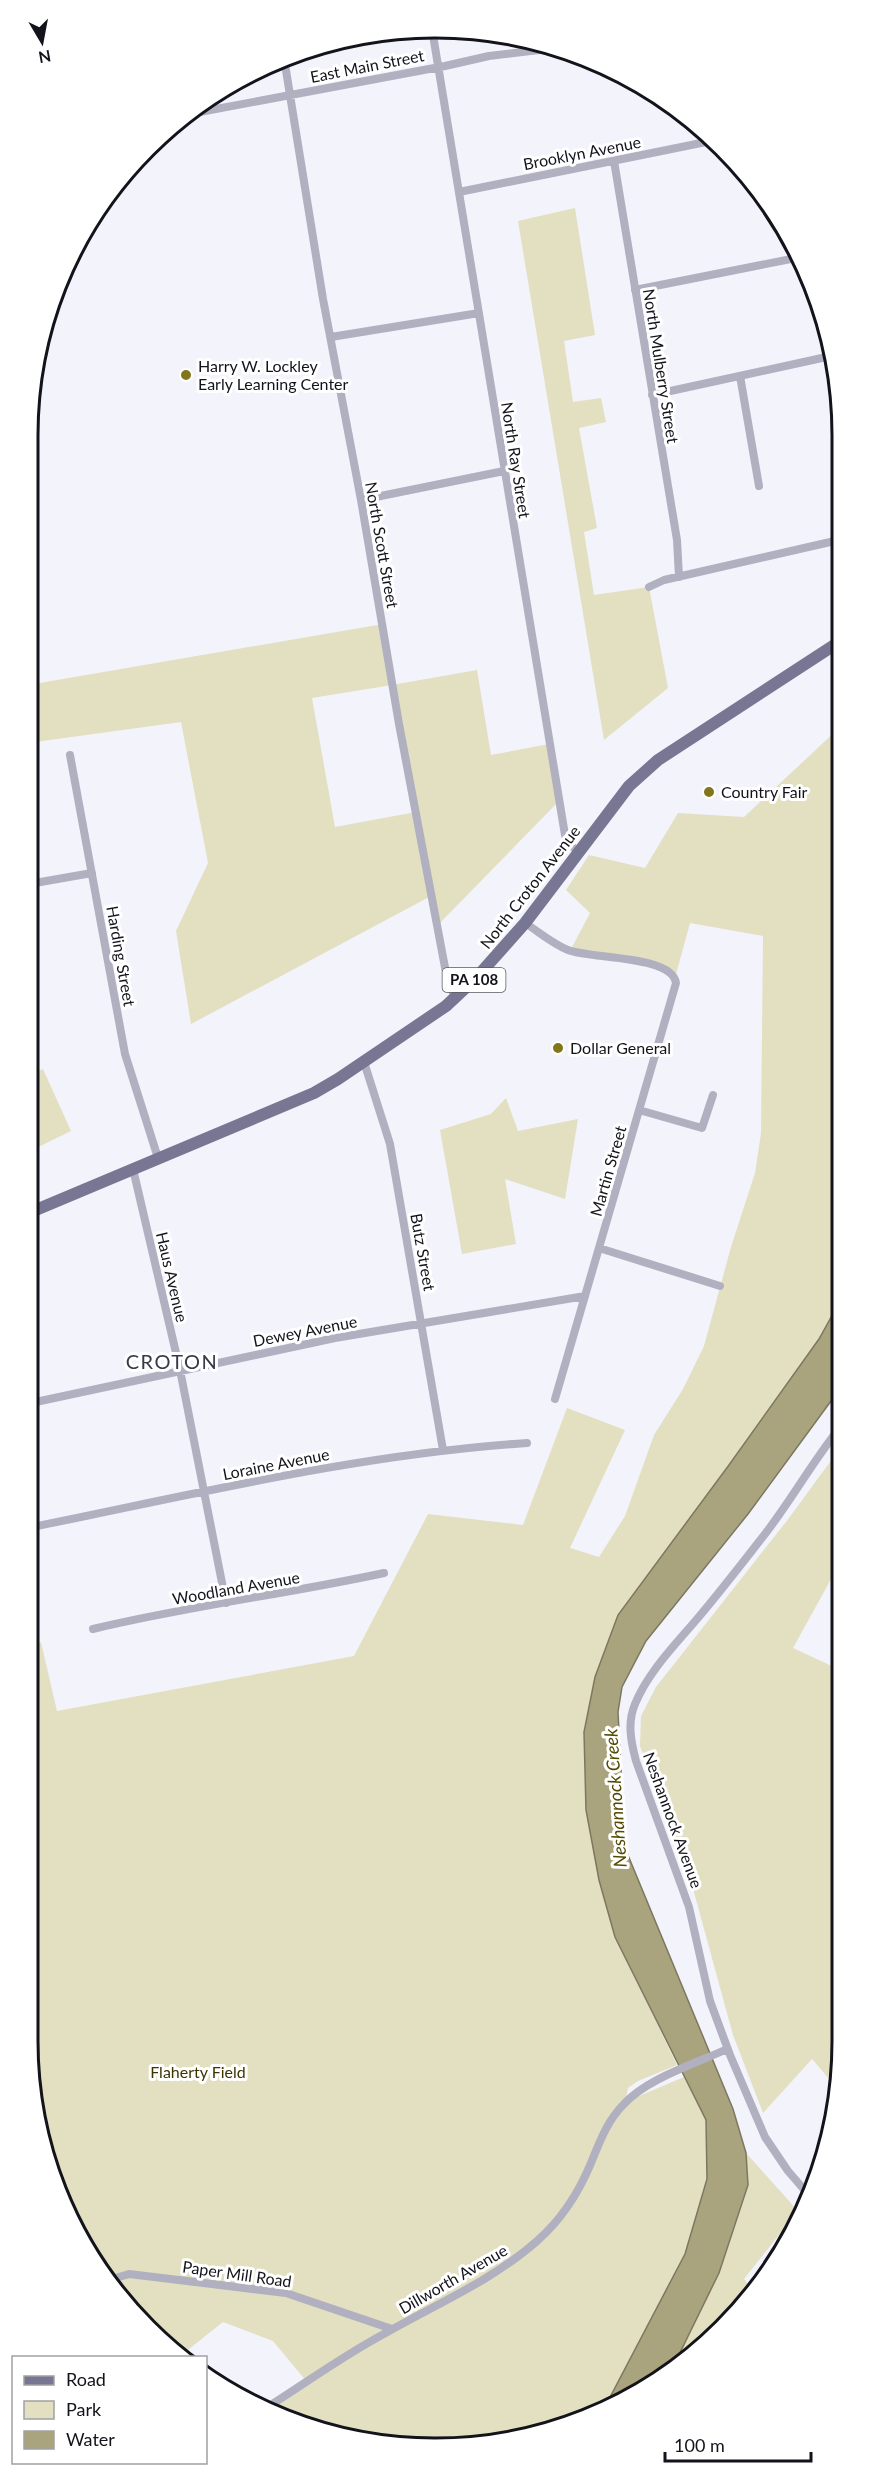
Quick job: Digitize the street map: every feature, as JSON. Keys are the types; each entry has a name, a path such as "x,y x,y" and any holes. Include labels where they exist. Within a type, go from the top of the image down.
{"main road":[{"name":"North Croton Avenue","path":"38,1209 314,1093 446,1006 483,971 525,923 629,786 658,760 832,647"}],"street":[{"name":"North Ray Street","path":"433,38 565,835 568,843 579,852"},
{"name":"East Main Street","path":"205,111 489,56 535,51"},
{"name":"North Scott Street","path":"285,67 392,685 447,978 455,998"},
{"name":"Brooklyn Avenue","path":"459,192 703,143"},
{"name":"North Mulberry Street","path":"614,160 677,540 679,577"},
{"path":"635,290 791,259"},
{"path":"331,337 479,313"},
{"path":"652,395 824,358"},
{"path":"740,376 759,486"},
{"path":"361,500 504,471"},
{"path":"649,587 679,577 832,542"},
{"name":"Harding Street","path":"70,754 126,1054 158,1158"},
{"path":"38,882 92,873"},
{"name":"Martin Street","path":"525,923 570,951 620,958 649,965 672,973 676,983 555,1399"},
{"name":"Butz Street","path":"364,1062 390,1144 443,1450"},
{"path":"639,1110 702,1128 713,1095"},
{"name":"Haus Avenue","path":"134,1169 180,1370 226,1603"},
{"path":"599,1248 720,1286"},
{"name":"Dewey Avenue","path":"38,1402 335,1338 585,1296"},
{"name":"Neshannock Avenue","path":"803,2188 765,2137 724,2050 710,2001 687,1899 636,1761 631,1739 631,1715 652,1673 765,1534 832,1437"},
{"name":"Loraine Avenue","path":"38,1526 288,1473 443,1450 527,1443"},
{"name":"Woodland Avenue","path":"93,1629 384,1574"},
{"name":"Dillworth Avenue","path":"273,2404 392,2330 500,2269 540,2239 567,2207 580,2186 611,2120 624,2103 642,2088 724,2050"},
{"name":"Paper Mill Road","path":"116,2278 129,2274 286,2293 392,2330"}],"green space":[{"path":"575,208 595,335 564,341 573,402 601,398 606,422 579,428 597,528 584,532 594,595 649,587 668,688 604,740 518,221"},
{"path":"383,624 392,685 477,670 491,755 549,744 559,801 437,926 431,896 191,1024 176,931 208,863 181,722 38,742 38,683","holes":["392,685 416,812 335,827 312,698"]},
{"name":"Flaherty Field","path":"832,735 832,1315 819,1339 729,1465 618,1615 586,1810 599,1880 615,1937 677,2065 638,2081 628,2088 625,2102 684,2077 706,2120 707,2179 685,2254 610,2398 537,2425 460,2438 409,2438 332,2425 273,2404 307,2382 273,2341 223,2322 187,2351 173,2340 136,2303 104,2262 78,2217 68,2193 45,2119 38,2067 38,1643 41,1642 57,1711 354,1656 428,1514 523,1525 567,1408 625,1430 570,1548 599,1557 625,1516 654,1435 683,1389 704,1346 731,1247 755,1173 761,1133 763,936 690,923 675,978 667,970 570,951 590,913 566,890 589,855 645,868 678,813 744,817"},
{"path":"43,1069 71,1131 38,1147 38,1071"},
{"path":"506,1098 518,1131 578,1119 565,1199 505,1179 516,1244 462,1254 440,1130 491,1114"},
{"path":"832,1459 832,1577 793,1648 832,1666 831,2067 830,2079 812,2059 763,2113 733,2035 686,1863 640,1746 641,1716 656,1687 789,1518"},
{"path":"746,2153 795,2208 785,2227 744,2279 748,2284 715,2322 680,2353 719,2273 748,2185"}],"water":[{"name":"Neshannock Creek","path":"832,1315 832,1399 748,1514 646,1641 622,1687 618,1712 625,1848 733,2109 746,2153 748,2185 719,2273 680,2353 655,2372 610,2398 685,2254 707,2179 706,2120 615,1937 599,1880 586,1810 584,1732 595,1677 618,1615 819,1339"}],"place":[{"name":"Harry W. Lockley Early Learning Center","path":"186,375"},
{"name":"Country Fair","path":"709,792"},
{"name":"Dollar General","path":"558,1048"}],"district":[{"name":"CROTON","path":"172,1362"}]}
